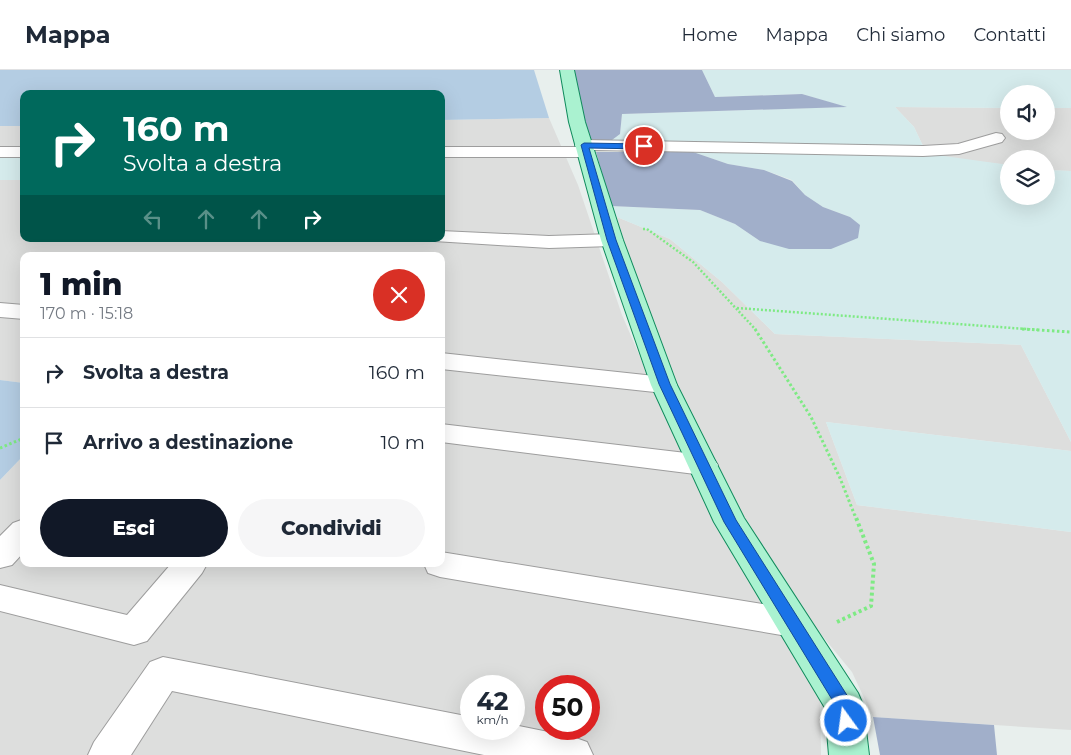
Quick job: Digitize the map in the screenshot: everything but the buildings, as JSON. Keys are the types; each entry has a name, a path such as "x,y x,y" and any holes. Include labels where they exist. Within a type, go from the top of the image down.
{"main road":[{"path":"567,70 577,122 609,230 664,384 730,522 844,704 849,755"}],"street":[{"path":"445,152 585,148 923,151 959,149 996,138"},
{"path":"0,152 20,152"},
{"path":"445,237 549,242 609,230"},
{"path":"0,310 20,312"},
{"path":"445,361 664,384"},
{"path":"445,433 703,465"},
{"path":"0,556 20,535"},
{"path":"445,565 793,623"},
{"path":"0,598 134,631 187,567"},
{"path":"108,755 162,673 573,755"}],"path":[{"path":"609,230 647,229 693,262 736,308 759,333 811,417 840,478 874,564 871,606 836,623 793,623"},
{"path":"736,308 1071,332"},
{"path":"0,448 20,440"}],"shaded area":[{"path":"0,70 534,70 549,118 445,120 445,90 20,90 20,126 0,126"},
{"path":"574,70 702,70 715,97 802,94 847,107 622,114 620,134 608,143 589,143"},
{"path":"702,70 1071,70 1071,108 1055,108 1055,85 1000,85 1000,108 895,107 914,127 923,146 608,143 620,134 622,114 845,107 802,94 715,97"},
{"path":"895,107 1000,108 1000,140 1055,140 1055,108 1071,108 1071,171 1055,170 1055,150 1000,150 1000,164 931,156 923,146 914,127"},
{"path":"549,118 578,185 622,315 675,438 820,699 821,755 0,755 0,480 20,459 20,567 445,567 445,252 20,252 20,382 0,380 0,126 20,126 20,242 445,242 445,120"},
{"path":"596,152 693,152 728,164 764,170 792,181 805,195 823,207 850,217 860,225 858,238 831,249 789,249 760,241 735,224 700,210 611,206"},
{"path":"693,152 944,156 1000,164 1000,205 1055,205 1055,170 1071,171 1071,442 1021,345 775,334 722,282 670,239 617,217 611,206 700,210 735,224 760,241 850,217 823,207 812,200 792,180 764,170 728,164"},
{"path":"0,157 20,157 20,180 0,180"},
{"path":"617,217 670,239 722,282 775,334 1021,345 1071,442 1071,451 826,422 857,505 1071,532 1071,730 873,717 852,672 772,575 671,377"},
{"path":"0,380 20,382 20,459 0,480"},
{"path":"826,422 1071,451 1071,532 857,505"},
{"path":"873,717 994,725 997,755 880,755"}],"route":[{"path":"644,146 584,145 612,240 664,384 730,522 844,704 846,721"}]}
